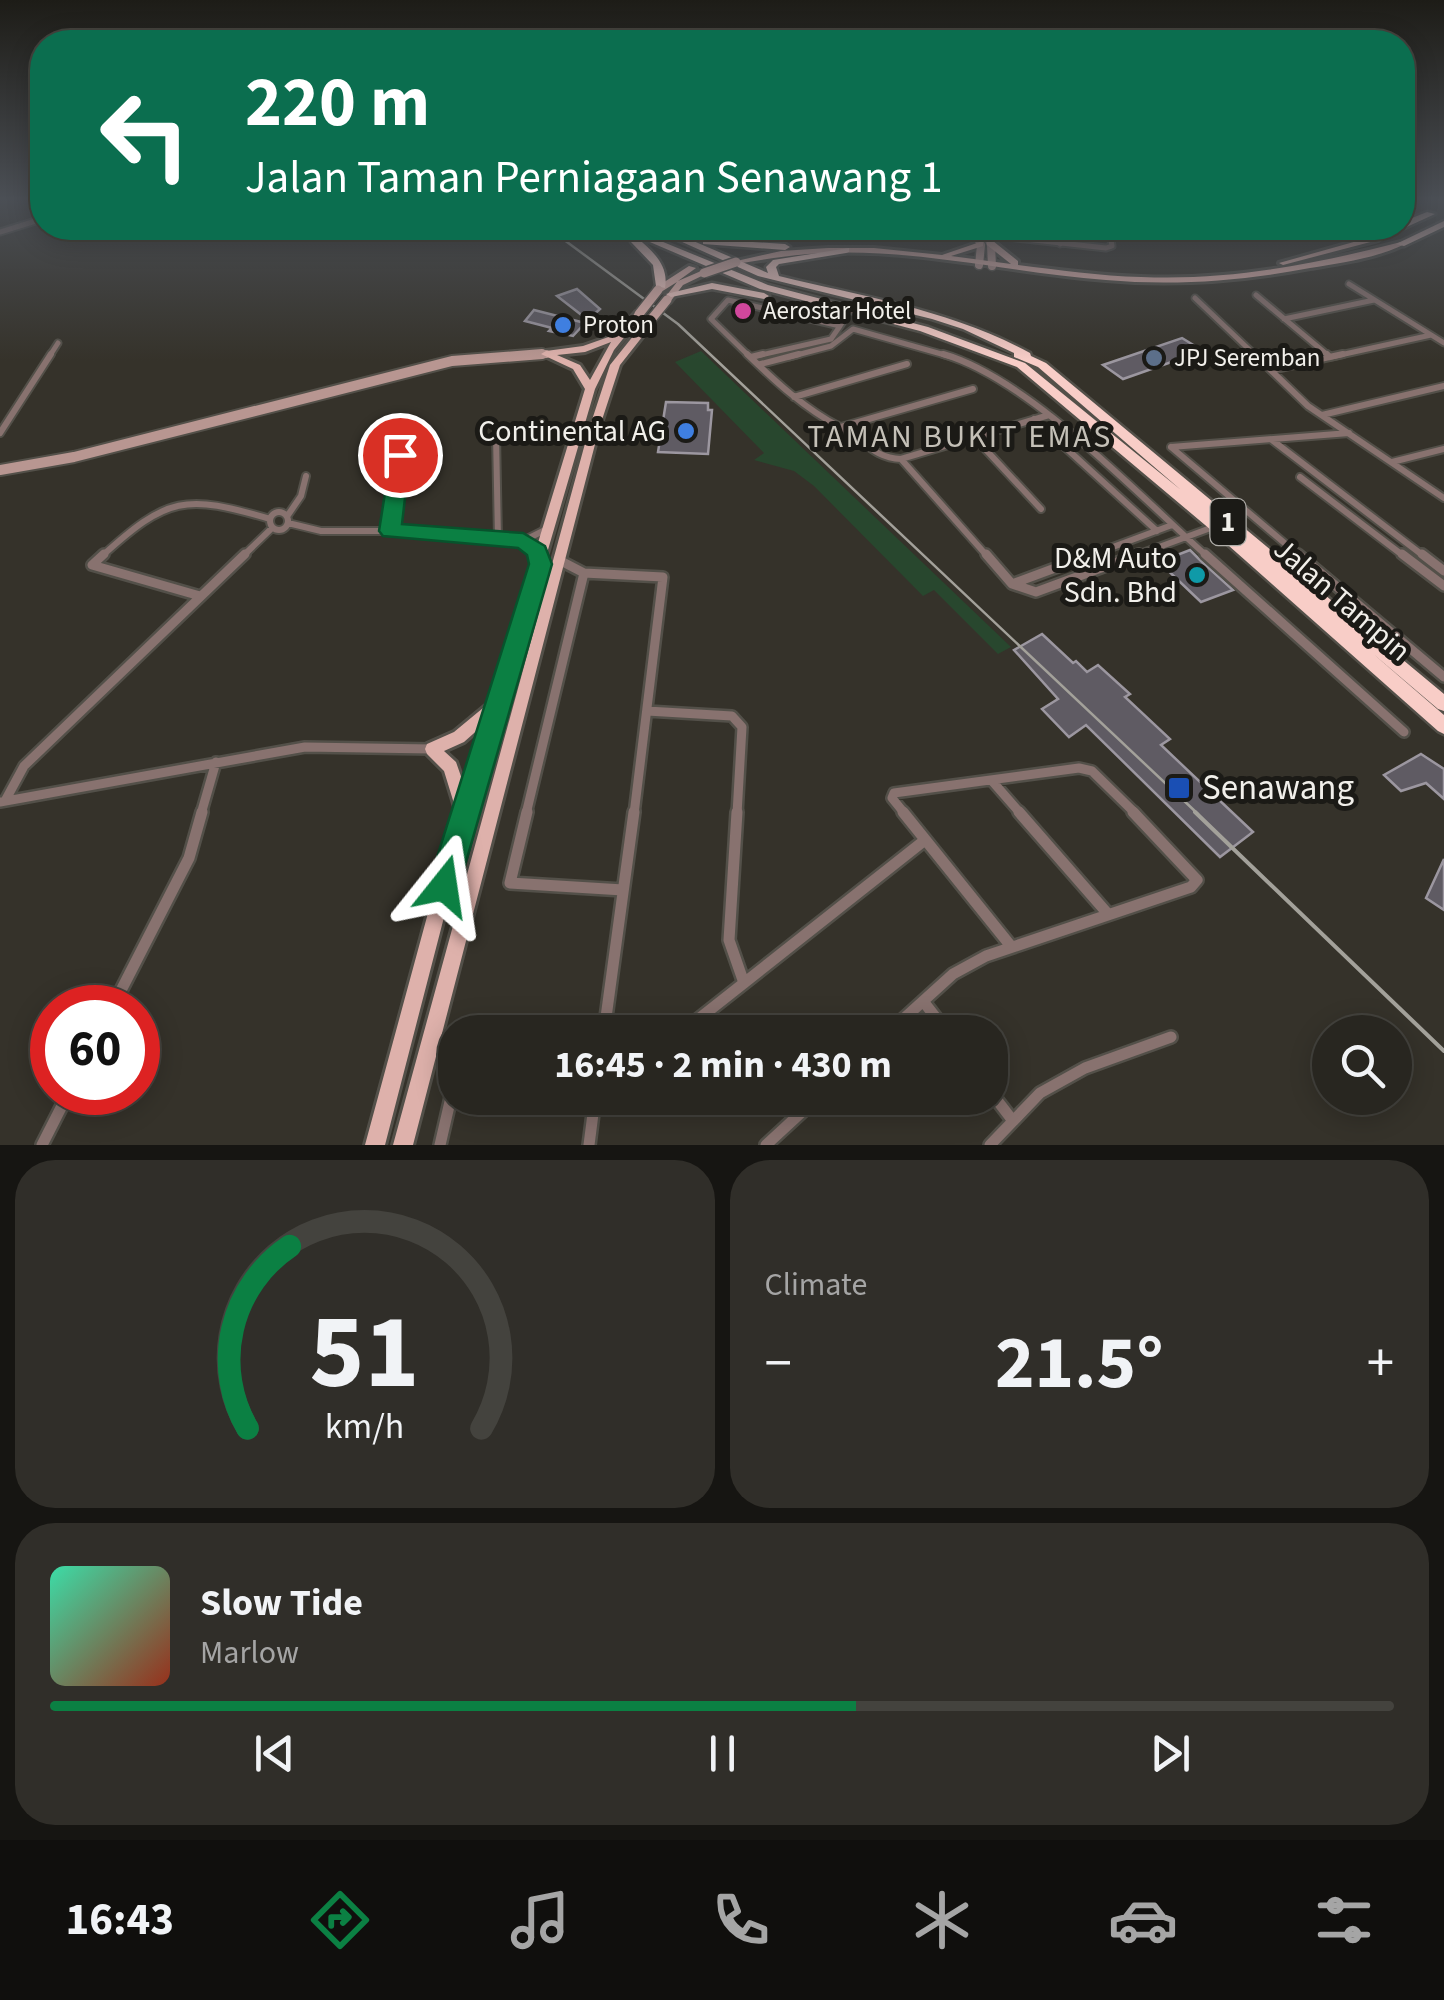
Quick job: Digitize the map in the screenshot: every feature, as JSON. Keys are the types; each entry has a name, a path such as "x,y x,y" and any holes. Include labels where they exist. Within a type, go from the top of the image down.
{"highway":[{"path":"650,253 660,269 659,288"},
{"path":"663,253 842,322 941,342 1041,372"},
{"name":"Jalan Tampin","path":"682,253 764,288 980,347 1041,372 1442,717"},
{"name":"Jalan Tampin","path":"702,253 772,283 922,320 1041,372 1414,679 1442,717"},
{"path":"716,253 774,278 930,314 983,333 1041,372"},
{"path":"774,278 771,267 776,262 826,253"},
{"path":"669,297 712,286 774,298"},
{"path":"1414,679 1444,694"}],"main road":[{"path":"402,1145 610,378 659,288 724,257 746,253"},
{"path":"546,354 585,349 622,334 698,270 782,253"},
{"path":"884,253 980,262"},
{"path":"931,253 1107,278 1180,280 1314,267 1365,253"},
{"path":"946,255 952,253"},
{"path":"999,253 1014,263"},
{"path":"992,264 1147,274 1283,263 1318,253"},
{"path":"374,1145 463,813 590,390 610,348 622,334"},
{"path":"546,354 576,368 590,390"},
{"path":"463,813 456,778 432,748 474,726 496,703"}],"street":[{"path":"980,262 982,253"},
{"path":"988,253 992,264"},
{"path":"1349,284 1444,343"},
{"path":"1256,294 1330,357"},
{"path":"1195,298 1322,415 1444,498"},
{"path":"751,358 831,339 842,322 728,300 711,319 762,369 823,421 841,427 881,458 902,460 1048,414"},
{"path":"1284,318 1374,300"},
{"path":"761,364 836,343 848,330 861,329 960,359 1018,390 1404,732"},
{"path":"1271,370 1431,335"},
{"path":"0,433 58,342"},
{"path":"0,470 74,457 452,361 546,354"},
{"path":"794,397 907,364"},
{"path":"1322,415 1444,386"},
{"path":"841,427 973,389"},
{"path":"1034,419 1156,530"},
{"path":"1349,433 1171,447 1444,676"},
{"path":"496,434 498,539"},
{"path":"974,437 1042,508"},
{"path":"1272,440 1444,571"},
{"path":"1392,462 1444,449"},
{"path":"390,531 400,455"},
{"path":"902,460 1012,584 1036,592 1216,526"},
{"path":"200,596 92,565 146,516 162,509 200,502 271,524 288,519 301,496 306,476"},
{"path":"1300,477 1444,586"},
{"path":"2,801 24,766 271,524 288,519 320,531 390,531 523,540 552,526"},
{"path":"1012,584 1172,525"},
{"path":"523,540 538,552 540,564"},
{"path":"559,560 584,572 663,577 606,1015"},
{"path":"584,572 510,883 623,890"},
{"path":"647,711 732,716 742,727 729,940 744,984"},
{"path":"2,801 305,747 432,748"},
{"path":"124,985 188,858 216,762"},
{"path":"908,1015 953,974 1010,945 1191,887 1197,880 1186,864 1092,771 1079,768 894,793 892,798 1010,945"},
{"path":"993,782 1108,914"},
{"path":"704,1015 925,840"},
{"path":"923,1001 933,1015"},
{"path":"992,1144 1040,1093 1084,1068 1171,1037"},
{"path":"1008,1114 1013,1121"},
{"path":"42,1145 57,1115"},
{"path":"440,1145 447,1115"},
{"path":"589,1145 593,1115"},
{"path":"766,1145 799,1115"}],"green space":[{"path":"701,351 1011,647 998,654 934,590 923,596 814,486 794,471 754,460 764,453 675,362"}],"building":[{"path":"577,289 600,309 588,320 557,296"},
{"name":"Proton","path":"534,310 585,323 573,336 549,331 552,328 525,321"},
{"name":"JPJ Seremban","path":"1182,338 1203,351 1123,379 1103,365"},
{"name":"Continental AG","path":"666,402 708,403 708,410 712,410 708,454 658,452"},
{"name":"D&M Auto Sdn. Bhd","path":"1190,550 1233,590 1201,602 1159,562"},
{"name":"Senawang","path":"1042,634 1073,663 1076,661 1087,672 1098,665 1130,694 1125,697 1170,739 1161,745 1253,832 1220,857 1086,725 1069,737 1042,709 1058,699 1014,650"},
{"path":"1421,754 1444,769 1444,799 1426,783 1401,791 1384,775"},
{"path":"1444,859 1444,910 1426,898"}],"railway":[{"path":"582,253 678,324 1198,814"},
{"path":"1195,812 1444,1051"}],"place":[{"name":"Aerostar Hotel","path":"743,311"},
{"name":"Proton","path":"563,325"},
{"name":"JPJ Seremban","path":"1154,358"},
{"name":"Continental AG","path":"686,431"},
{"name":"D&M Auto Sdn. Bhd","path":"1197,575"},
{"name":"Senawang","path":"1179,788"}],"district":[{"name":"TAMAN BUKIT EMAS","path":"960,437"}],"route":[{"path":"400,455 390,531 523,540 538,552 540,564 444,886"}]}
